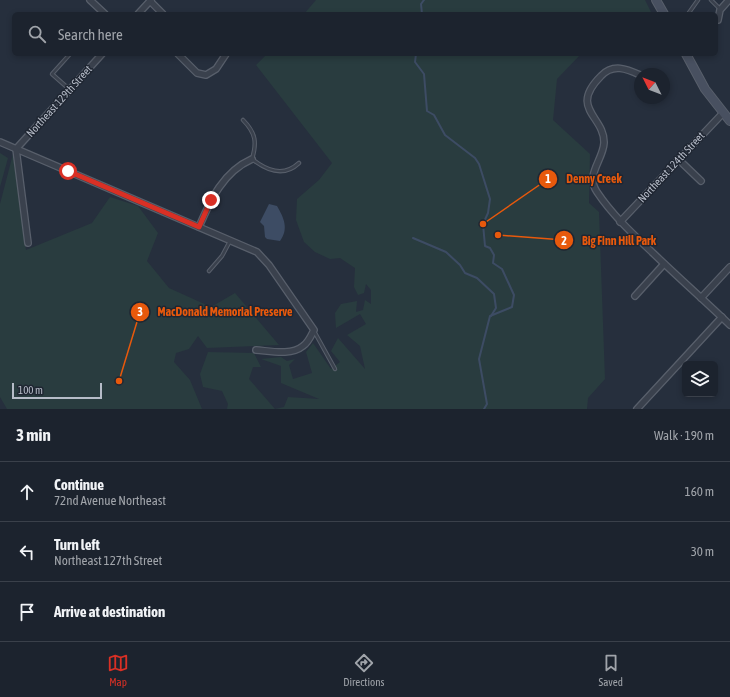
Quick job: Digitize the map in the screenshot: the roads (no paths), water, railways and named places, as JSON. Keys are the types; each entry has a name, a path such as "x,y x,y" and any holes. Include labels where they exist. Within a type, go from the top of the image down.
{"main road":[{"path":"656,0 663,12"},
{"path":"687,56 705,89 730,121"}],"street":[{"path":"90,0 103,12"},
{"path":"718,20 720,10 729,0"},
{"path":"140,12 151,1 162,12"},
{"name":"Northeast 129th Street","path":"16,149 100,56"},
{"path":"180,56 197,73 206,75 216,69 225,56"},
{"path":"634,72 626,69 617,68 609,70 602,74 589,92 588,107 603,133 604,143 593,176 596,191 620,222 730,325"},
{"name":"Northeast 124th Street","path":"620,222 723,113"},
{"path":"0,142 257,252 264,258 314,330 304,346 299,349 280,352 256,350"},
{"path":"16,149 28,243"},
{"path":"678,159 701,181"},
{"path":"199,227 215,191 241,164 252,160"},
{"path":"635,296 664,264"},
{"path":"701,298 730,267"},
{"path":"637,409 722,317"}],"lane":[{"path":"689,12 698,0"},
{"path":"711,0 720,10"},
{"path":"68,56 52,74 70,90"},
{"path":"243,120 255,135 256,145 252,160 273,172 286,170 298,163"},
{"path":"209,271 222,256 230,240"},
{"path":"314,330 335,369"}],"water":[{"path":"269,204 277,206 282,215 285,228 283,237 280,241 267,239 265,237 264,226 260,222"}],"waterway":[{"path":"422,12 421,4 424,0"},
{"path":"416,56 415,62 424,74 427,111 434,115 445,135 475,158 479,164 490,199 488,213 483,224 485,246 490,248 494,255 493,263 502,269 514,295 512,307 490,316 479,359 487,404 484,409"},
{"path":"413,238 446,252 460,265 465,273 477,278 494,294 496,308 491,316"}],"place":[{"name":"Denny Creek","path":"483,224"},
{"name":"Big Finn Hill Park","path":"498,235"},
{"name":"MacDonald Memorial Preserve","path":"119,381"}]}
